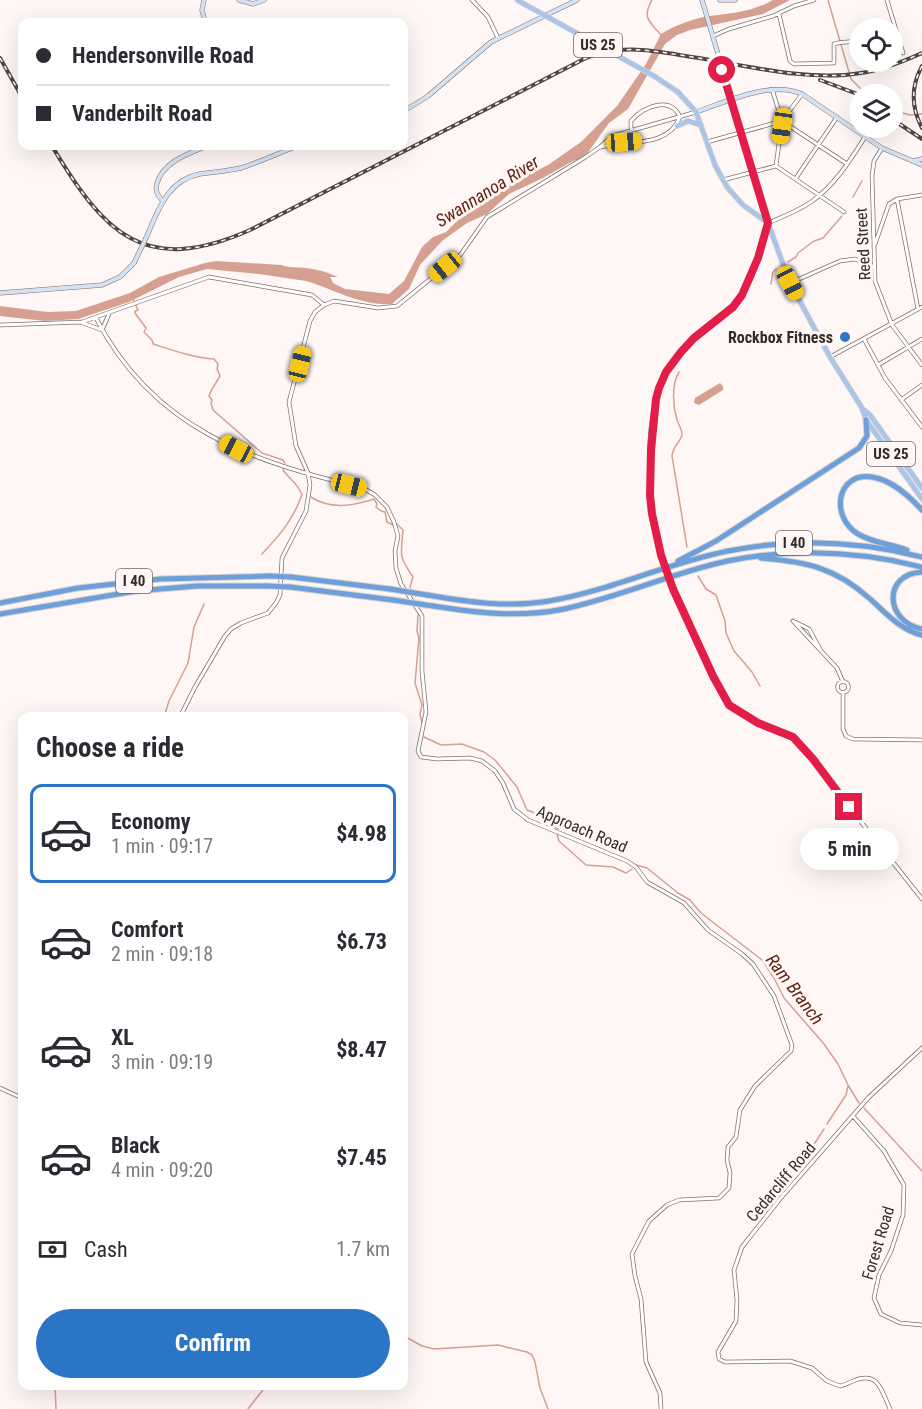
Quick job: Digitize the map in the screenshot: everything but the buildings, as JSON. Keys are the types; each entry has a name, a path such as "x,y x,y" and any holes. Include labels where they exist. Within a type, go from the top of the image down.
{"highway":[{"path":"668,567 716,541 859,448 867,436 866,420"},
{"path":"922,510 892,485 870,477 863,477 852,482 843,492 840,503 845,523 857,533 922,557"},
{"name":"I 40","path":"0,603 78,588 160,579 270,576 390,589 494,604 538,603 582,594 729,550 800,543 853,544 922,557"},
{"name":"I 40","path":"0,614 136,591 197,586 267,586 290,587 494,614 529,614 597,600 696,568 747,557 787,553 838,553 872,557 922,570"},
{"path":"747,557 794,560 833,573 856,587 902,626 922,636"},
{"path":"922,570 903,578 896,586 893,598 899,617 912,627 922,629"}],"main road":[{"path":"204,0 202,10 204,18"},
{"path":"239,0 253,4 264,0"},
{"name":"US 25","path":"517,0 654,76 678,92 696,112 723,181 743,205 768,223 790,283 830,357 862,408 866,420 922,499"},
{"path":"408,108 428,96 478,51 498,38 577,0"},
{"path":"702,0 768,223"},
{"path":"720,0 735,0"},
{"path":"696,112 772,89 789,89 802,94 849,125"},
{"path":"677,126 688,121 701,125"},
{"path":"869,138 882,148 922,165"},
{"path":"163,201 157,195 156,189 165,170 177,159 198,150"},
{"path":"0,293 102,285 120,278 134,263 163,201 173,187 190,177 241,168 287,150"},
{"path":"913,162 922,159"},
{"name":"US 25","path":"862,408 870,415 922,488"}],"street":[{"path":"472,0 488,17 498,38"},
{"path":"713,36 814,0"},
{"path":"887,0 892,18"},
{"path":"779,14 790,61 794,64 834,63 834,44 843,41 849,42"},
{"path":"772,89 782,121 776,166"},
{"path":"707,142 782,121 802,94"},
{"path":"600,147 664,137 677,126 680,117 678,111 658,105 645,108 631,121 633,138 638,141"},
{"path":"182,712 225,636 241,623 268,614 279,595 282,558 306,510 310,485 308,473 296,446 290,416 290,392 300,364 310,321 315,312 324,305 334,302 378,308 397,306 461,254 487,217 540,186 614,136 696,112"},
{"path":"796,178 837,117"},
{"path":"782,121 847,164"},
{"path":"865,138 837,178 820,195 810,203 768,223 755,267 742,295 733,307 694,338 666,372 659,388 651,436 650,495 661,555 673,589 713,676 729,705 758,723 793,737 813,759 922,898"},
{"name":"Reed Street","path":"882,148 874,161 872,176 875,281 891,325 922,365"},
{"path":"723,181 776,166 844,212"},
{"path":"874,245 889,204 897,199 922,195"},
{"path":"830,357 920,308 897,199"},
{"path":"790,283 840,261 855,259 874,267"},
{"path":"0,325 82,322 209,277 312,295 324,305"},
{"path":"102,330 110,313"},
{"path":"96,318 112,347 141,383 179,416 206,434 236,449 270,463 308,473"},
{"path":"82,322 102,330"},
{"path":"864,339 901,400 922,427"},
{"path":"878,365 922,339"},
{"path":"901,400 922,385"},
{"path":"292,468 298,464 300,457"},
{"name":"Approach Road","path":"308,473 363,488 375,495 387,507 394,522 398,536 395,551 398,576 422,615 422,671 426,712 418,751 421,757 470,758 482,761 495,771 514,809 528,820 587,843 636,867 647,882 684,903 708,930 753,964 774,996 792,1045 791,1051 755,1086 740,1110 736,1137 728,1147 729,1188 719,1198 679,1200 662,1209 649,1221 632,1254 641,1299 646,1362 660,1393 661,1409"},
{"path":"821,650 809,629 793,621 837,668 843,682 846,682 849,687 848,691 843,693"},
{"path":"843,682 838,688 843,693 843,729 847,737 922,740"},
{"name":"Cedarcliff Road","path":"890,1409 880,1385 872,1379 858,1380 840,1386 827,1381 812,1368 790,1361 725,1362 719,1359 718,1352 736,1321 737,1300 734,1270 742,1247 780,1199 869,1097 922,1048"},
{"path":"0,1088 18,1096"},
{"name":"Forest Road","path":"853,1116 884,1151 904,1185 903,1215 891,1251 879,1275 874,1298 880,1314 900,1323 922,1325"}],"shaded area":[{"path":"773,0 790,0 763,14 690,30 677,35 665,44 628,109 609,123 584,158 573,161 509,194 487,214 467,223 442,241 420,265 409,289 392,304 358,300 306,281 207,269 179,277 129,302 78,319 45,321 0,316 0,306 48,312 76,311 130,293 159,277 216,261 314,269 338,277 330,277 333,283 345,289 389,294 404,281 422,247 433,237 446,232 457,221 510,184 548,165 581,142 617,106 646,64 661,34 691,20 750,10"},
{"path":"720,383 723,390 699,405 694,403 695,398"}],"waterway":[{"path":"652,0 647,15 648,19 661,35"},
{"path":"828,0 851,79 856,84"},
{"path":"903,113 922,114"},
{"path":"853,197 862,181"},
{"path":"788,262 814,241 823,238 842,216"},
{"path":"771,284 773,272 776,269"},
{"name":"Ram Branch","path":"133,299 138,310 135,313 146,328 144,332 153,344 214,359 218,364 217,369 220,376 209,396 213,410 262,453 283,460 285,463"},
{"path":"679,372 676,377 674,402 682,434 672,456 687,547"},
{"name":"Ram Branch","path":"284,468 283,470 301,493"},
{"path":"262,554 280,534 302,494"},
{"name":"Ram Branch","path":"311,497 334,505 374,499 376,507 385,512 387,522 393,525"},
{"name":"Ram Branch","path":"397,524 403,530 402,555 413,577 410,587 412,591"},
{"path":"698,576 706,589 716,595 725,621 726,633 734,651 752,672 760,686"},
{"path":"166,712 188,663 194,627 204,604"},
{"name":"Ram Branch","path":"418,615 419,638 415,683 422,705 420,714 422,723"},
{"name":"Ram Branch","path":"424,737 441,745 462,744 484,752 495,760 517,787 527,810 537,814 558,829"},
{"name":"Ram Branch","path":"557,834 559,841 586,865 613,867 626,873 632,869"},
{"name":"Ram Branch","path":"636,865 647,868 690,900 701,913 762,960 784,998 824,1044 838,1064 859,1103"},
{"path":"827,1124 846,1095 848,1086"},
{"name":"Ram Branch","path":"864,1108 922,1171"},
{"path":"751,1214 765,1202 773,1185 807,1155 824,1129"},
{"path":"408,1338 422,1346 434,1349 498,1345 527,1352 532,1355 535,1362 540,1388 548,1409"},
{"path":"55,1390 56,1409"},
{"path":"248,1409 263,1390"}],"railway":[{"path":"408,149 584,59 611,51 651,51 776,71 819,75 869,72 922,53"},
{"path":"0,58 18,90"},
{"path":"922,66 914,89 914,104 922,128"},
{"path":"820,80 849,91"},
{"path":"903,126 922,139"},
{"path":"54,150 90,202 110,223 131,238 154,247 182,249 213,243 250,230 406,150"}],"place":[{"name":"Rockbox Fitness","path":"845,337"}],"route":[{"path":"722,70 768,223 752,275 742,295 724,316 694,338 681,352 666,372 659,388 651,436 652,514 657,542 673,589 713,676 729,705 758,723 793,737 813,759 849,807"}],"water label":[{"name":"Swannanoa River","path":"487,191"}]}
